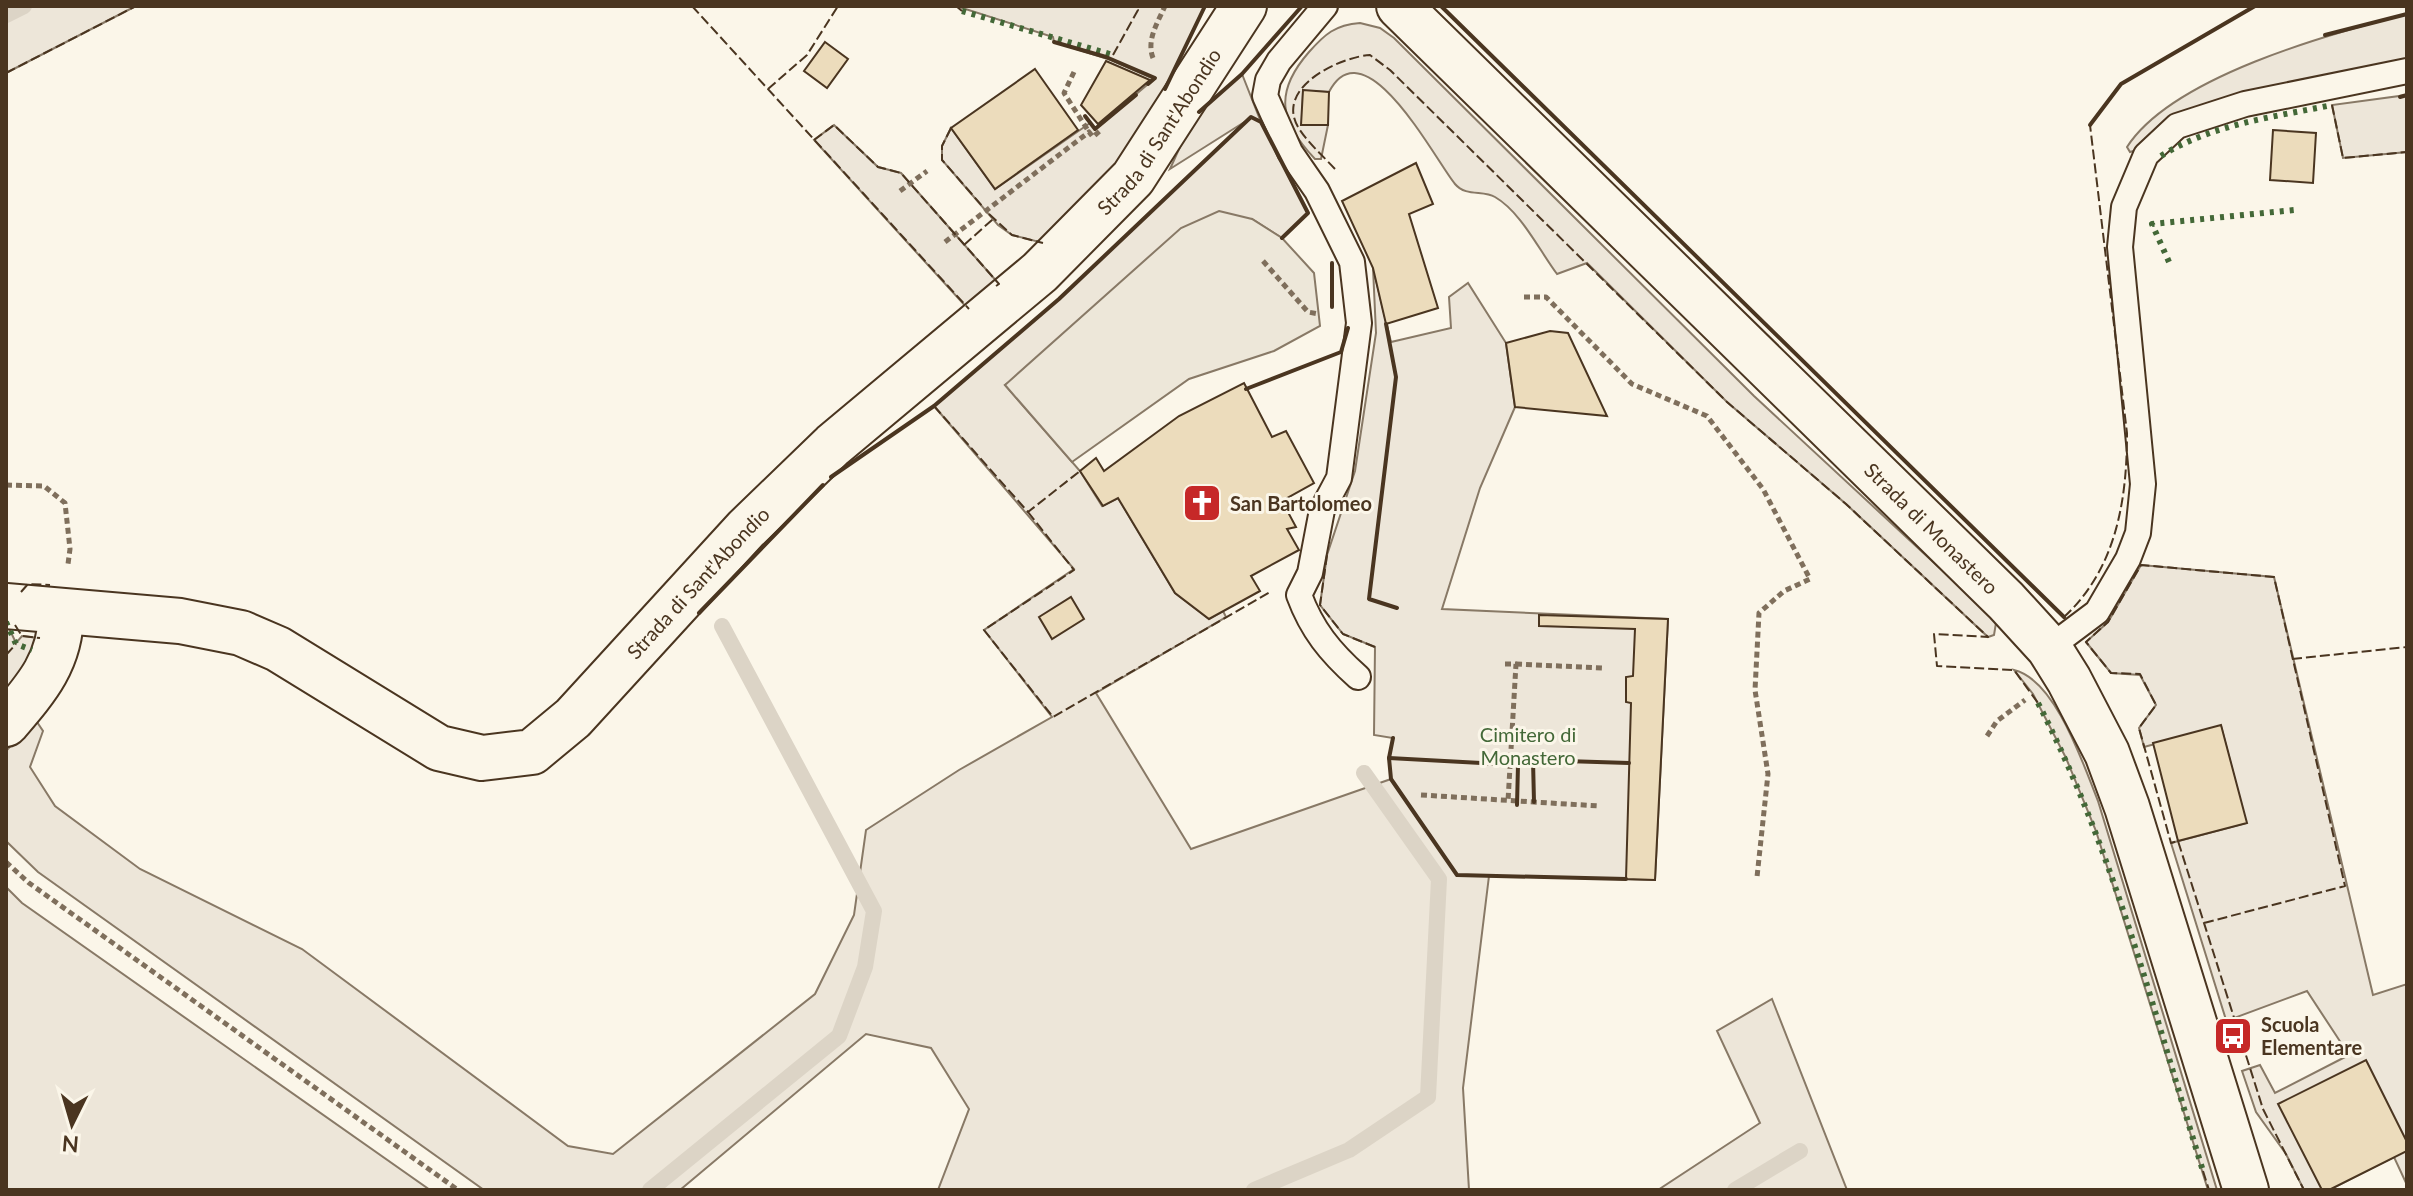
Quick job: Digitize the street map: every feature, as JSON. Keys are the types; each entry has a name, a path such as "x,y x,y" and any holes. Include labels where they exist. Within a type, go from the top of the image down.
{"street":[{"name":"Strada di Sant'Abondio","path":"6,606 180,621 241,633 278,649 439,748 482,758 532,752 573,718 746,529 833,445 1040,272 1133,178 1244,6"},
{"name":"Strada di Monastero","path":"1399,6 2006,601 2049,648 2107,753 2127,807 2246,1190"},
{"path":"6,724 55,658 61,636 61,613"}],"lane":[{"path":"1325,6 1279,61 1268,80 1265,96 1290,152 1317,191 1352,262 1359,323 1339,478 1322,510 1310,573 1299,595 1309,621 1328,650 1358,677"},
{"path":"2049,648 2097,612 2128,559 2138,533 2143,484 2120,247 2124,207 2146,155 2177,126 2191,121 2245,104 2407,71"}],"path":[{"path":"1158,70 1150,50 1153,33 1165,6"},
{"path":"1074,72 1064,93 1093,137 1104,128"},
{"path":"945,242 1089,132"},
{"path":"900,191 927,171"},
{"path":"1263,261 1308,312 1359,323"},
{"path":"1524,297 1546,297 1632,384 1707,416 1763,489 1810,579 1784,591 1759,613 1755,690 1768,774 1757,877"},
{"path":"6,485 44,486 65,503 70,549 61,613"},
{"path":"1505,664 1602,668"},
{"path":"1508,801 1516,664"},
{"path":"1421,795 1599,806"},
{"path":"6,862 29,883 458,1190"}],"green space":[{"path":"6,6 136,6 6,73"},
{"path":"956,6 1205,6 1127,168 1047,244 1012,235 998,225 942,160 942,146 951,128 995,189 1090,123 1095,129 1154,79 1111,60 1054,42 1053,37"},
{"path":"2407,14 2407,64 2137,150 2130,152 2127,147 2149,122 2215,79 2296,46"},
{"path":"1360,23 1380,28 1394,38 1754,396 1986,611 1996,623 1994,635 1988,637 1846,504 1727,402 1587,263 1557,274 1521,222 1504,204 1490,195 1459,188 1417,127 1380,85 1361,74 1344,75 1329,92 1303,91 1302,124 1328,125 1321,159 1315,159 1288,119 1285,106 1290,80 1309,52 1326,35 1337,28"},
{"name":"Cimitero di Monastero","path":"1242,74 1261,122 1308,213 1282,238 1252,219 1005,385 1080,471 1102,506 1118,498 1175,593 1209,619 1223,611 1226,617 1096,693 1191,849 1391,779 1389,758 1393,738 1374,735 1375,647 1343,634 1320,605 1327,555 1355,471 1376,333 1373,268 1391,342 1451,328 1449,297 1468,283 1506,343 1515,407 1480,488 1442,609 1668,619 1655,880 1489,876 1463,1088 1469,1190 938,1190 969,1109 931,1048 866,1034 680,1190 484,1190 38,872 6,841 6,751 35,719 43,731 30,767 55,806 140,869 302,949 568,1146 613,1154 815,994 854,915 866,830 959,770 1052,717 984,630 1074,569 934,406 1059,299 1246,121 1170,169 1193,118"},
{"path":"2407,95 2407,152 2343,158 2332,105"},
{"path":"834,125 878,167 901,173 999,284 968,309 814,140"},
{"path":"2141,565 2274,577 2373,995 2407,984 2407,1185 2394,1157 2329,1190 2304,1190 2286,1154 2256,1112 2242,1071 2260,1065 2275,1093 2349,1055 2307,991 2234,1018 2244,1050 2236,1052 2171,843 2246,823 2221,726 2144,747 2139,728 2156,705 2140,675 2111,673 2086,642 2108,622"},
{"path":"6,622 16,643 22,636 40,638 6,698"},
{"path":"2014,670 2043,689 2055,706 2076,746 2098,801 2217,1190 2208,1190 2096,831 2066,758 2033,694"},
{"path":"6,887 22,903 430,1190 6,1190"},
{"path":"1772,999 1847,1190 1658,1190 1760,1123 1717,1031"}],"shaded area":[{"path":"1219,211 1252,219 1282,238 1314,273 1320,326 1274,351 1189,379 1072,462 1005,385 1181,228"}],"building":[{"path":"825,42 848,59 827,88 804,71"},
{"path":"1106,61 1150,80 1098,124 1081,105"},
{"path":"1035,69 1078,130 995,189 951,128"},
{"path":"1303,90 1329,92 1328,125 1301,125"},
{"path":"2273,130 2316,133 2313,183 2270,180"},
{"path":"1416,163 1433,204 1409,214 1438,308 1386,324 1373,268 1342,201"},
{"path":"1550,331 1568,333 1607,416 1515,407 1506,343"},
{"name":"San Bartolomeo","path":"1244,383 1272,437 1286,431 1314,483 1282,501 1296,527 1287,529 1299,550 1251,576 1260,591 1209,619 1175,593 1118,498 1103,506 1080,471 1096,458 1104,471 1179,416"},
{"path":"1071,597 1084,619 1052,639 1039,617"},
{"path":"1539,615 1668,619 1655,880 1626,879 1631,703 1626,702 1626,677 1633,676 1635,629 1539,626"},
{"path":"2221,725 2247,823 2178,841 2153,743"},
{"path":"2366,1060 2407,1142 2407,1151 2329,1190 2322,1190 2278,1104"}],"waterway":[{"path":"6,15 24,6"},
{"path":"650,1190 839,1036 865,967 874,911 722,626"},
{"path":"1254,1190 1349,1150 1428,1097 1439,879 1364,773"},
{"path":"1735,1190 1800,1151"}],"hedge":[{"path":"962,11 1113,55"},
{"path":"2161,156 2222,129 2332,105"},
{"path":"2169,262 2152,224 2294,210"},
{"path":"6,622 16,644 32,650"},
{"path":"2038,703 2065,759 2111,874 2203,1171"}],"fence":[{"path":"6,73 136,6"},
{"path":"692,6 969,309"},
{"path":"768,89 807,55 838,6"},
{"path":"956,6 962,11"},
{"path":"1113,55 1138,10 1133,6"},
{"path":"1335,169 1298,127 1293,113 1295,99 1303,87 1328,68 1370,55 1390,70 1727,402 1846,504 1988,637 1934,634 1937,666 2014,670 2038,703"},
{"path":"2332,105 2343,158 2407,152"},
{"path":"814,140 834,125 878,167 901,173 999,284 996,286"},
{"path":"2064,617 2082,598 2107,556 2121,508 2126,458 2127,433 2090,125"},
{"path":"951,128 942,146 942,160 984,208"},
{"path":"989,214 1012,235 1043,243"},
{"path":"964,245 993,219"},
{"path":"934,406 1028,512 1080,471"},
{"path":"1028,512 1074,570 984,630 1053,717 1270,592"},
{"path":"1327,555 1320,605 1343,634 1375,647"},
{"path":"2204,923 2345,886 2274,577 2141,565 2108,622 2086,642 2111,673 2140,674 2156,705 2139,728 2171,843 2178,841 2263,1109 2304,1190"},
{"path":"21,592 28,584 50,585"},
{"path":"15,625 22,636 40,638"},
{"path":"6,655 16,644"},
{"path":"2292,659 2407,647"},
{"path":"2203,1171 2209,1190"}],"wall":[{"path":"1165,89 1205,6"},
{"path":"1199,112 1242,74 1302,6"},
{"path":"1441,6 2064,617"},
{"path":"2090,125 2121,84 2255,6"},
{"path":"2325,35 2407,14"},
{"path":"1054,42 1106,57 1155,78 1148,84"},
{"path":"1085,116 1095,129 1136,95"},
{"path":"2400,97 2407,95"},
{"path":"831,477 934,406 1059,299 1251,117 1261,122 1308,213 1282,238"},
{"path":"1332,263 1332,307"},
{"path":"1386,324 1396,377 1369,599 1397,608"},
{"path":"1246,389 1341,352 1348,328"},
{"path":"699,613 823,485"},
{"path":"1393,738 1389,758 1391,779 1457,875 1626,879"},
{"path":"1389,758 1518,765 1517,805"},
{"path":"1534,802 1533,760 1629,763"}],"place":[{"name":"San Bartolomeo","path":"1202,503"},
{"name":"Scuola Elementare","path":"2233,1036"}]}
